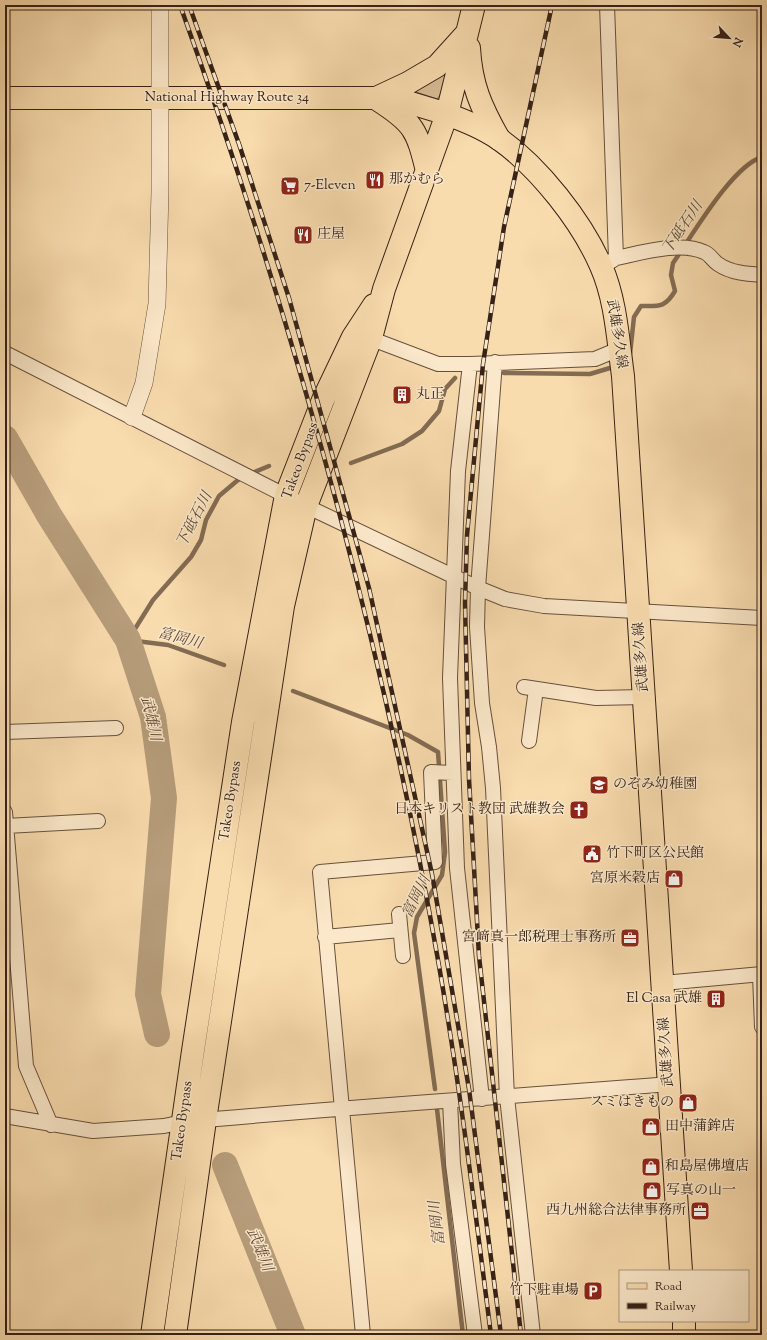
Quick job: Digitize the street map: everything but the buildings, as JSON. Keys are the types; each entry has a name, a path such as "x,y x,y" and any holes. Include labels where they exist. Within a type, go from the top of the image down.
{"main road":[{"path":"474,5 468,33 470,72 482,109 499,139"},
{"path":"376,98 408,83 438,66 468,33"},
{"name":"Takeo Bypass","path":"175,1335 205,1120 283,606 306,506 363,335 384,289 447,114 468,33"},
{"name":"National Highway Route 34","path":"5,98 376,98 404,101 447,114"},
{"path":"376,98 398,112 411,125 420,143 427,171"},
{"name":"武雄多久線","path":"447,114 470,122 499,139 539,175 565,206 591,245 609,262 623,376 681,1270"},
{"name":"Takeo Bypass","path":"152,1335 243,722 286,495 323,400 363,335"},
{"path":"684,1322 684,1335"}],"street":[{"path":"132,417 144,383 157,304 161,97 160,5"},
{"path":"607,5 609,262 656,249 683,249 705,252 718,264 741,274 762,275"},
{"path":"363,335 438,364 595,359 619,349"},
{"path":"5,352 306,506 478,588 505,599 544,606 639,610 762,618"},
{"path":"495,362 478,588 479,671 493,788 507,1097 533,1335"},
{"path":"470,364 458,471 450,678 452,773 457,868 482,1099"},
{"path":"529,741 530,688 596,698 644,697"},
{"path":"5,732 116,728"},
{"path":"363,1335 320,872 435,862 431,772 452,773"},
{"path":"51,1125 26,1066 6,819 98,821"},
{"path":"399,914 402,956"},
{"path":"325,937 400,930"},
{"path":"663,983 761,975 762,1027"},
{"path":"5,1116 93,1131 164,1126 183,1122 342,1108 482,1099 669,1084"},
{"path":"450,1101 453,1164 475,1335"}],"shaded area":[{"path":"449,67 440,95 437,99 410,90"}],"waterway":[{"name":"下砥石川","path":"630,354 634,317 641,306 657,306 668,301 675,291 671,275 673,263 713,203 726,187 750,163 762,157"},
{"name":"下砥石川","path":"504,373 590,374 610,368"},
{"name":"下砥石川","path":"351,463 402,444 422,431 439,411 445,389 455,378"},
{"name":"武雄川","path":"5,438 49,515 128,640 153,717 164,798 148,994 157,1034"},
{"name":"下砥石川","path":"250,474 269,466"},
{"name":"下砥石川","path":"224,665 168,645 128,640 153,600 191,557 201,540 206,520 219,496 243,477"},
{"name":"富岡川","path":"293,691 408,735 438,752 445,852 442,875 417,917 414,933 435,1089"},
{"name":"富岡川","path":"437,1109 463,1335"},
{"name":"武雄川","path":"225,1165 293,1335"}],"railway":[{"path":"180,5 260,240 330,477 361,597 415,838 438,960 467,1148 491,1335"},
{"path":"189,5 239,144 289,298 369,588 432,874 469,1089 501,1335"},
{"path":"521,1335 479,956 469,779 465,603 467,535 483,364 504,227 552,5"}],"place":[{"name":"那かむら","path":"375,180"},
{"name":"7-Eleven","path":"290,186"},
{"name":"庄屋","path":"303,235"},
{"name":"丸正","path":"402,395"},
{"name":"のぞみ幼稚園","path":"599,785"},
{"name":"日本キリスト教団 武雄教会","path":"579,810"},
{"name":"竹下町区公民館","path":"592,854"},
{"name":"宮原米穀店","path":"674,879"},
{"name":"宮﨑真一郎税理士事務所","path":"630,938"},
{"name":"El Casa 武雄","path":"716,999"},
{"name":"スミはきもの","path":"688,1103"},
{"name":"田中蒲鉾店","path":"651,1127"},
{"name":"和島屋佛壇店","path":"651,1167"},
{"name":"写真の山一","path":"652,1191"},
{"name":"西九州総合法律事務所","path":"700,1211"},
{"name":"竹下駐車場","path":"593,1291"}]}
